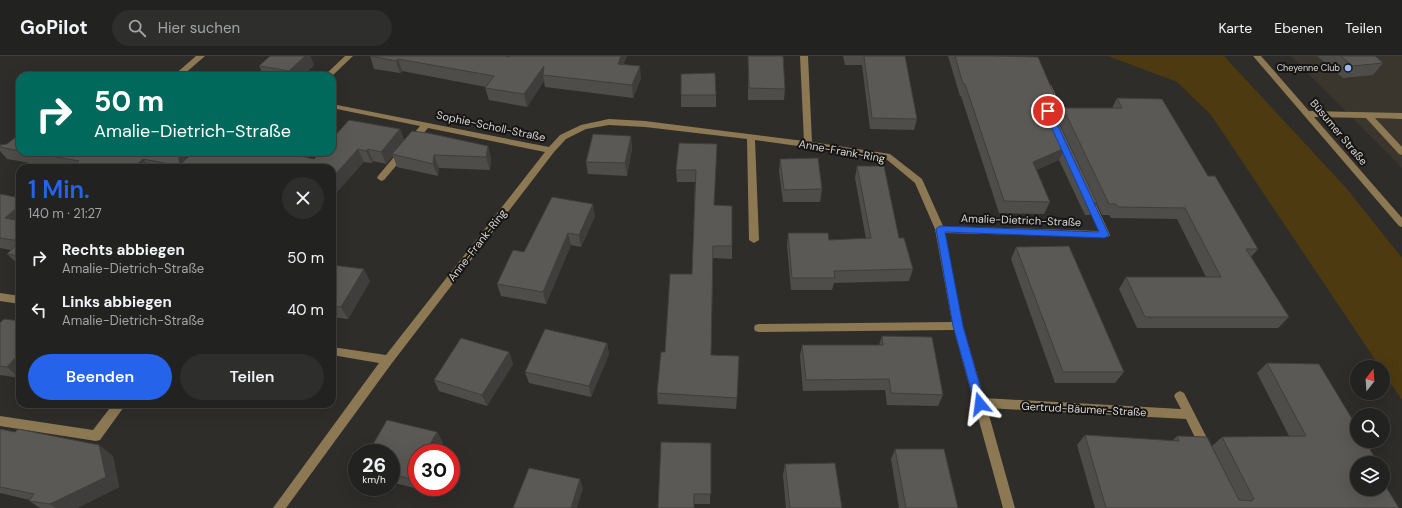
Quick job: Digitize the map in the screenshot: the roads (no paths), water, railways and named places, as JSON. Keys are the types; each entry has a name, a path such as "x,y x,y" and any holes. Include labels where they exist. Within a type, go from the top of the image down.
{"street":[{"path":"182,72 201,56"},
{"path":"332,72 349,56"},
{"path":"804,56 808,144"},
{"name":"Büsumer Straße","path":"1257,56 1402,224"},
{"path":"1043,76 1057,108 1048,111 1054,125"},
{"name":"Sophie-Scholl-Straße","path":"336,107 550,150"},
{"path":"1308,114 1402,116"},
{"path":"1368,115 1402,152"},
{"name":"Anne-Frank-Ring","path":"280,508 388,360 550,150 563,137 584,127 609,122 645,124 808,144 887,156 919,181 940,229 958,326 1009,508"},
{"name":"Sophie-Scholl-Straße","path":"381,178 427,124"},
{"path":"751,138 754,240"},
{"name":"Amalie-Dietrich-Straße","path":"940,229 1105,235 1083,187"},
{"path":"0,297 16,299"},
{"path":"759,328 958,326"},
{"path":"336,352 388,360"},
{"path":"1180,396 1212,461"},
{"name":"Gertrud-Bäumer-Straße","path":"980,404 1189,414"},
{"path":"0,421 96,436 117,408"}],"place":[{"name":"Cheyenne Club","path":"1348,68"}]}
